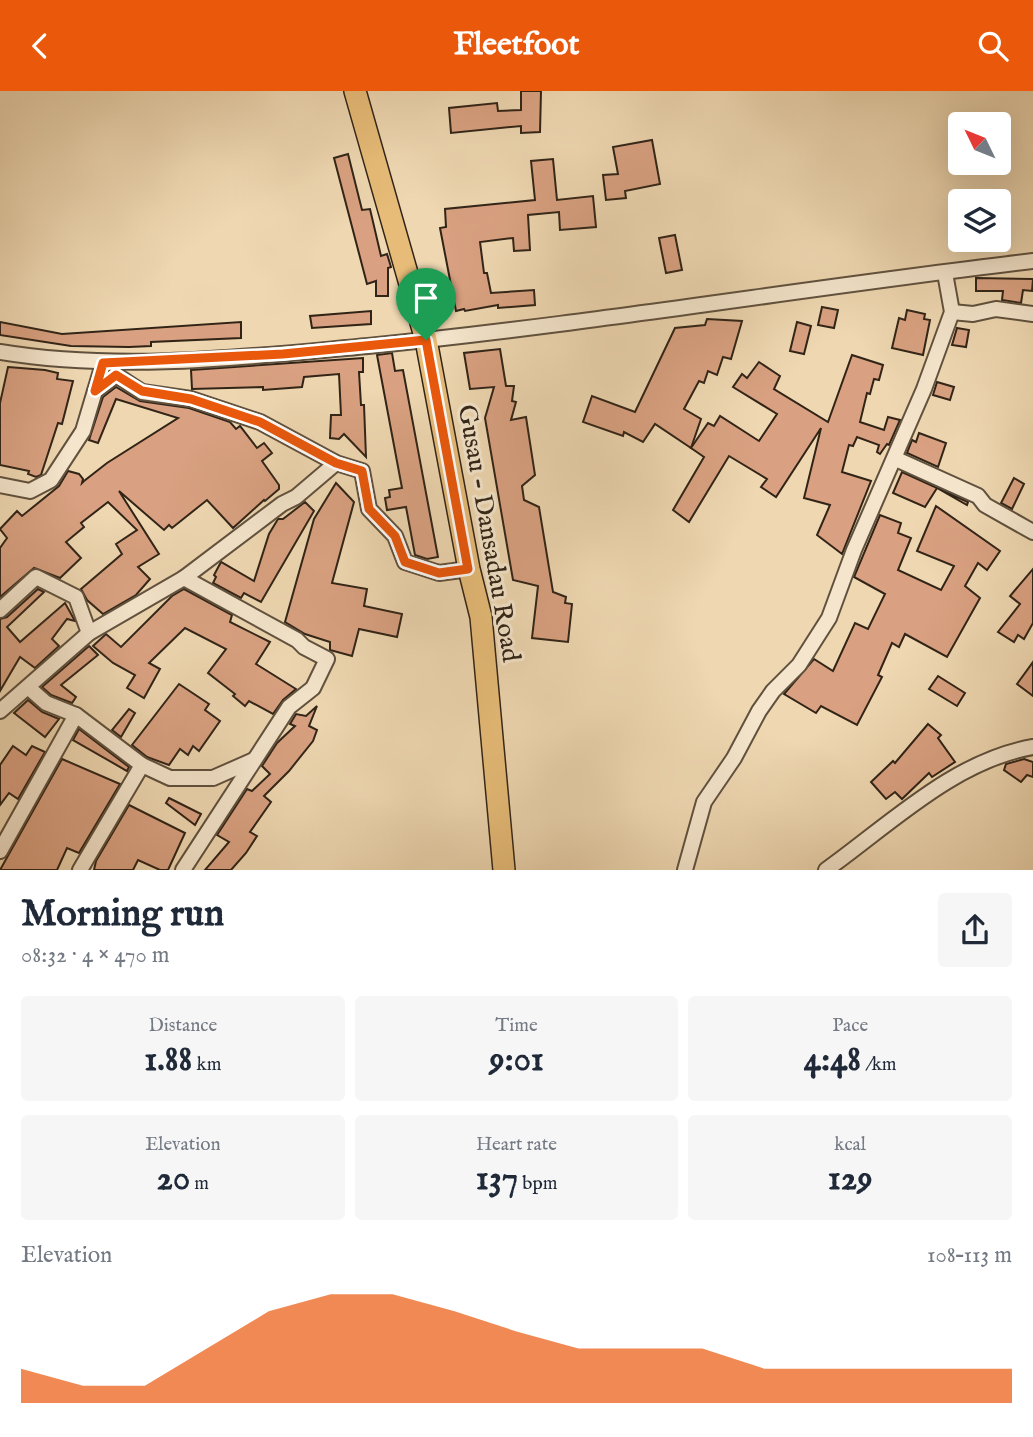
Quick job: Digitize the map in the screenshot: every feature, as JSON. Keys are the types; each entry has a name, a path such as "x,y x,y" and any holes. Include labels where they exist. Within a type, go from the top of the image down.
{"main road":[{"name":"Gusau - Dansadau Road","path":"355,91 426,340 468,569 481,617 504,870"}],"street":[{"path":"0,352 103,363 283,354 619,317 1033,261"},
{"path":"685,870 704,802 759,711 773,691 799,665 829,618 854,550 895,459 952,312 945,273"},
{"path":"952,312 973,314 996,309 1033,314"},
{"path":"2,490 30,491 51,480 83,431 103,363"},
{"path":"95,391 116,375 142,391 191,399 260,422 336,463 362,471 369,509 395,536 405,562 439,573 468,569"},
{"path":"895,459 978,496 985,505 1033,532"},
{"path":"0,711 89,633 184,578 282,504 296,497 336,463"},
{"path":"0,610 36,577 76,597 89,633"},
{"path":"183,870 289,707 313,688 327,659 304,647 298,640 184,578"},
{"path":"29,688 46,703 76,715 142,765 170,778 213,778 254,760"},
{"path":"0,851 76,715"},
{"path":"826,870 959,773 997,755 1033,747"},
{"path":"80,870 142,765"}],"building":[{"path":"521,91 541,91 540,132 521,133 521,126 451,133 449,108 497,103 498,111 521,110"},
{"path":"652,140 660,184 625,191 626,198 606,200 603,175 618,174 613,147"},
{"path":"348,154 362,210 370,209 381,256 387,254 391,267 388,268 388,296 376,296 376,281 367,284 334,158"},
{"path":"553,159 557,200 593,196 596,227 560,230 559,212 528,215 530,250 514,251 513,238 480,242 484,273 487,273 491,293 534,290 535,305 498,308 498,305 456,311 440,228 446,227 445,209 535,200 531,161"},
{"path":"675,235 682,270 666,273 659,238"},
{"path":"976,278 1033,279 1032,291 1023,290 1021,303 1002,300 1003,291 976,291"},
{"path":"822,307 838,310 834,328 818,325"},
{"path":"907,310 925,314 924,319 930,320 923,355 892,348 899,318 905,320"},
{"path":"371,311 371,324 312,328 310,316"},
{"path":"707,319 742,321 731,359 723,357 717,375 708,371 704,383 699,381 684,409 701,419 691,448 655,424 643,442 624,432 623,436 583,422 592,396 635,412 675,328 705,325"},
{"path":"0,322 62,334 241,322 241,338 151,342 151,346 71,346 0,335"},
{"path":"797,322 811,326 804,354 790,351"},
{"path":"957,328 969,330 966,347 952,345"},
{"path":"500,349 506,386 514,386 512,401 516,402 511,420 526,417 535,475 522,486 524,500 539,507 553,592 566,597 565,603 572,604 568,642 532,638 538,586 513,580 485,418 494,387 470,389 464,353"},
{"path":"392,353 395,371 403,370 438,557 427,559 415,555 406,507 387,510 385,498 390,497 389,490 402,488 377,355"},
{"path":"852,355 883,365 879,380 874,379 870,394 867,393 860,422 884,430 888,417 900,420 889,445 887,444 880,454 877,452 879,445 857,437 853,446 849,445 842,472 871,481 842,554 817,535 830,505 804,498 821,428 776,497 761,487 767,479 729,456 689,522 673,510 704,457 691,448 708,423 714,426 720,416 759,441 777,414 733,387 742,374 747,378 759,362 780,376 774,389 828,422"},
{"path":"363,358 363,372 359,372 361,405 364,405 366,457 344,434 339,439 330,438 331,415 341,415 339,374 304,377 302,387 263,390 263,387 192,389 191,370"},
{"path":"8,367 45,370 58,373 57,379 73,381 62,424 58,423 41,475 36,477 28,474 29,471 0,465 0,403"},
{"path":"937,382 954,387 950,400 933,395"},
{"path":"116,387 140,401 189,408 230,422 236,429 240,426 257,448 264,443 272,453 262,461 279,489 233,528 207,500 172,528 169,525 164,530 119,491 159,554 138,567 150,579 136,595 103,614 87,600 81,589 122,554 116,544 137,530 108,502 81,523 84,527 66,542 81,558 60,578 34,568 0,597 0,548 7,538 0,529 17,511 22,516 59,486 68,471 79,474 83,479 82,483 107,463 178,418 116,399 98,443 89,440 103,397"},
{"path":"919,433 946,443 938,467 907,453 912,440 916,442"},
{"path":"902,472 968,502 967,505 937,488 925,507 893,493"},
{"path":"1014,478 1024,484 1012,509 1001,503"},
{"path":"336,483 354,502 332,583 367,589 364,606 402,614 397,637 359,629 352,656 330,650 330,642 305,634 285,622 314,519"},
{"path":"305,502 314,511 261,602 244,593 241,598 213,583 221,562 254,581 269,534 278,519 283,519"},
{"path":"936,506 1000,551 987,570 978,563 965,586 980,598 947,657 905,634 899,647 892,643 878,675 882,677 857,725 821,706 816,713 784,694 814,659 833,671 855,623 868,629 885,594 854,577 880,515 901,523 898,533 911,538 898,570 941,590 954,566 917,551"},
{"path":"1033,569 1033,623 1024,639 1018,635 1014,642 998,632 1020,604 1010,596"},
{"path":"38,589 44,592 7,627 20,642 65,603 75,621 67,619 52,639 59,646 35,668 20,657 0,691 0,619 7,617"},
{"path":"184,589 232,615 230,622 270,642 256,664 296,689 283,700 273,714 249,701 245,706 233,696 235,694 208,673 226,649 185,628 149,663 160,669 144,698 127,688 135,675 113,663 93,646 106,634 121,647 172,596"},
{"path":"89,646 98,655 61,685 76,697 72,703 51,695 42,687"},
{"path":"1033,662 1033,696 1017,684"},
{"path":"938,676 965,693 957,706 929,689"},
{"path":"179,684 209,704 205,710 220,721 199,751 193,746 188,755 180,749 169,765 147,757 132,745"},
{"path":"28,700 42,712 59,719 45,737 14,713"},
{"path":"317,706 309,726 317,730 313,741 264,796 271,802 250,832 257,836 246,853 231,870 205,870 229,842 217,835 247,789 252,791 270,774 262,766 277,743 295,726 290,724 296,714 306,716"},
{"path":"129,709 135,713 121,737 112,730"},
{"path":"928,724 941,735 938,738 955,762 932,777 929,773 902,799 895,792 886,799 871,782 893,761 895,763"},
{"path":"79,729 129,767 127,771 73,740"},
{"path":"13,746 26,755 32,746 45,752 18,799 9,793 0,805 0,765"},
{"path":"62,759 120,784 79,853 67,848 57,870 0,870"},
{"path":"1024,759 1033,762 1033,777 1027,775 1021,782 1004,770 1006,764"},
{"path":"169,798 201,814 195,825 166,803"},
{"path":"129,805 185,833 168,870 160,870 138,860 133,870 94,870 96,861"}],"route":[{"path":"426,340 468,569 439,573 405,562 395,536 369,509 362,471 336,463 285,433 191,399 142,391 116,375 95,391 103,363 283,354 426,340"}]}
